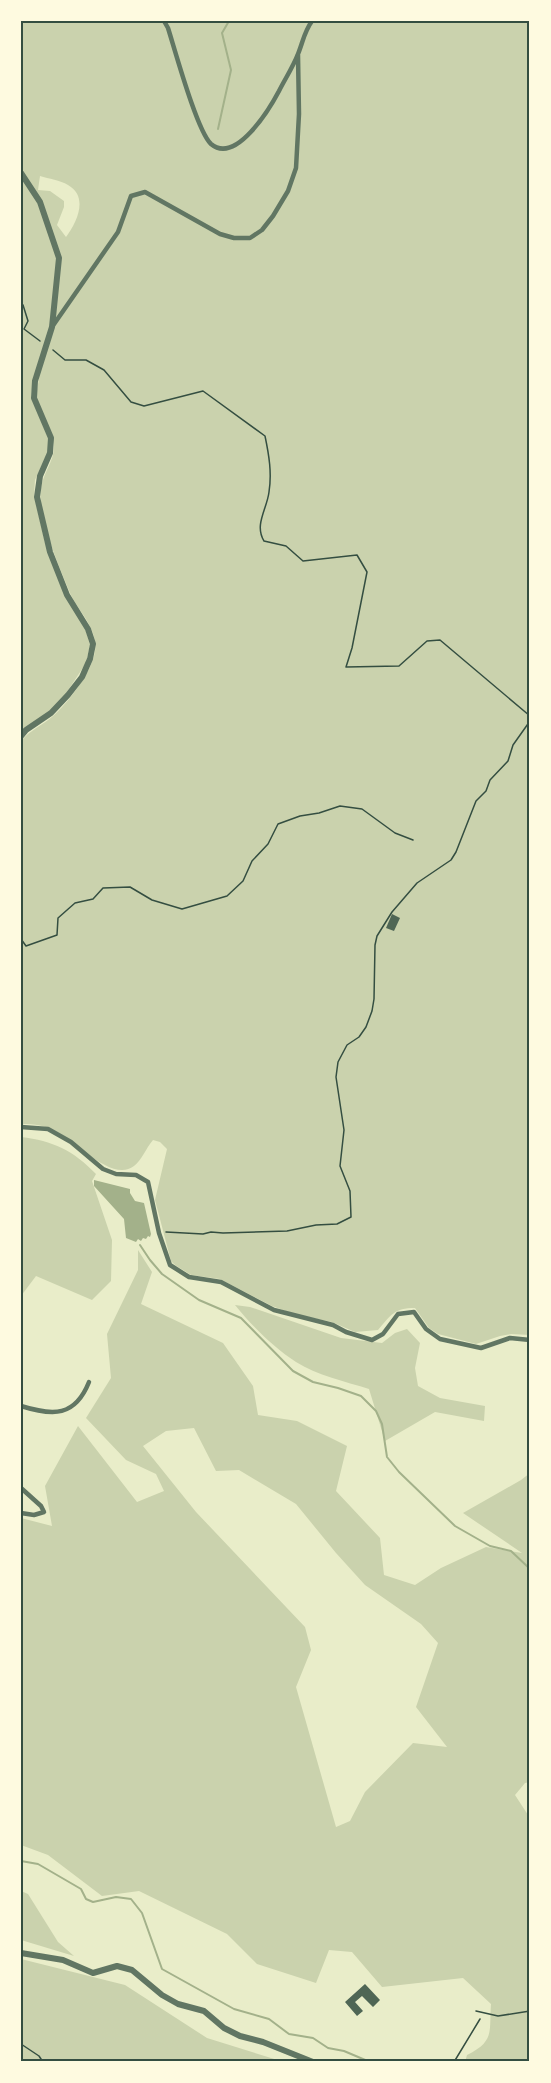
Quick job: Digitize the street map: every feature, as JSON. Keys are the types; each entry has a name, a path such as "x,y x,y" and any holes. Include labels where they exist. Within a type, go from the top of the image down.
{"street":[{"path":"164,21 205,136 213,145 226,148 254,131 277,95 298,55 304,33 312,21"},
{"path":"52,327 118,232 131,196 146,192 220,234 234,238 250,238 262,230 288,191 296,168 299,114 298,55"},
{"path":"21,173 40,202 59,258 52,327 34,381 34,398 51,438 50,453 40,476 37,497 50,552 62,584 88,629 93,644 90,659 82,677 68,695 51,713 21,736"},
{"path":"21,1127 48,1129 71,1142 103,1169 116,1174 136,1175 148,1182 159,1233 170,1265 189,1277 221,1282 274,1310 333,1325 346,1332 372,1340 383,1334 398,1314 414,1312 426,1329 440,1339 481,1348 510,1338 530,1340"},
{"path":"21,1406 53,1413 69,1409 82,1398 89,1382"},
{"path":"21,1488 41,1506 44,1512 34,1515 21,1512"},
{"path":"21,1953 63,1960 93,1973 117,1966 132,1970 162,1995 178,2004 204,2011 224,2028 313,2062"}],"path":[{"path":"21,304 28,321 24,329 46,347 55,350 65,360 86,360 104,370 131,402 144,406 203,391 265,436 271,464 269,494 262,511 260,534 264,542 286,546 303,561 357,555 367,572 346,667 399,666 427,640 440,640 530,716"},
{"path":"159,1233 287,1231 316,1225 337,1224 351,1216 350,1191 340,1166 344,1130 336,1077 340,1054 347,1044 359,1037 372,1011 375,945 381,929 392,912 417,883 452,860 476,801 486,791 490,780 508,761 513,746 530,721"},
{"path":"21,939 26,946 57,935 58,918 75,903 93,899 103,888 130,886 152,900 182,909 227,896 243,881 252,861 268,844 278,824 300,816 340,806 362,809 395,832 413,840"},
{"path":"476,2011 498,2016 530,2011"},
{"path":"454,2062 480,2019"},
{"path":"21,2044 44,2062"}],"shaded area":[{"path":"21,21 530,21 530,1335 511,1334 476,1344 438,1334 429,1328 415,1308 397,1311 378,1330 355,1332 332,1322 294,1314 272,1306 220,1279 191,1275 171,1261 155,1200 167,1149 160,1142 153,1140 134,1166 125,1170 115,1169 94,1159 53,1130 40,1125 21,1124 21,741 53,716 71,696 88,672 95,647 92,630 70,593 60,569 42,513 41,488 53,456 54,445 38,403 39,379 34,375 31,396 49,441 48,451 35,480 34,495 45,543 85,628 90,645 86,663 65,695 51,711 21,732","holes":["40,176 68,185 78,196 77,217 66,237 57,225 64,201 50,191 38,190"]},
{"path":"21,1137 43,1141 62,1148 96,1174 92,1181 112,1240 111,1281 92,1300 36,1276 21,1296"},
{"path":"94,1180 130,1189 135,1201 144,1203 150,1237 143,1238 141,1241 138,1239 136,1242 126,1238 124,1219 94,1186"},
{"path":"138,1250 152,1272 141,1304 223,1343 253,1386 258,1415 297,1421 347,1446 336,1491 380,1538 384,1575 415,1585 441,1568 486,1547 522,1553 463,1513 530,1473 530,1782 525,1783 515,1795 530,1818 530,2062 465,2062 467,2055 482,2045 489,2035 491,2004 463,1978 382,1987 352,1952 329,1950 316,1983 257,1964 227,1934 139,1891 102,1896 48,1855 21,1845 21,1518 52,1526 45,1486 78,1426 137,1502 164,1491 156,1474 126,1460 86,1418 111,1378 107,1334 138,1270","holes":["194,1428 216,1471 239,1470 296,1504 365,1585 421,1624 438,1643 416,1707 447,1747 413,1743 365,1792 350,1821 336,1827 296,1687 311,1650 305,1627 196,1512 143,1446 166,1431"]},
{"path":"235,1305 250,1307 341,1338 382,1343 395,1333 407,1329 420,1343 415,1368 418,1386 440,1398 485,1406 484,1421 435,1412 385,1441 369,1389 322,1374 296,1362 263,1336"},
{"path":"21,1891 28,1894 58,1942 74,1956 21,1940"},
{"path":"21,1959 125,1985 207,2038 284,2062 21,2062"}],"building":[{"path":"392,914 400,918 394,931 386,928"},
{"path":"365,1984 380,2000 373,2007 362,1996 355,2002 363,2011 357,2016 345,2002"}],"waterway":[{"path":"218,129 231,70 222,33 229,21"},
{"path":"140,1245 162,1274 199,1300 241,1318 293,1371 313,1382 361,1396 376,1411 382,1424 387,1457 399,1472 455,1526 490,1546 511,1551 530,1569"},
{"path":"21,1861 38,1864 81,1889 86,1899 93,1902 116,1897 131,1899 142,1913 162,1969 234,2009 269,2019 289,2034 313,2038 328,2048 344,2051 370,2062"}]}
